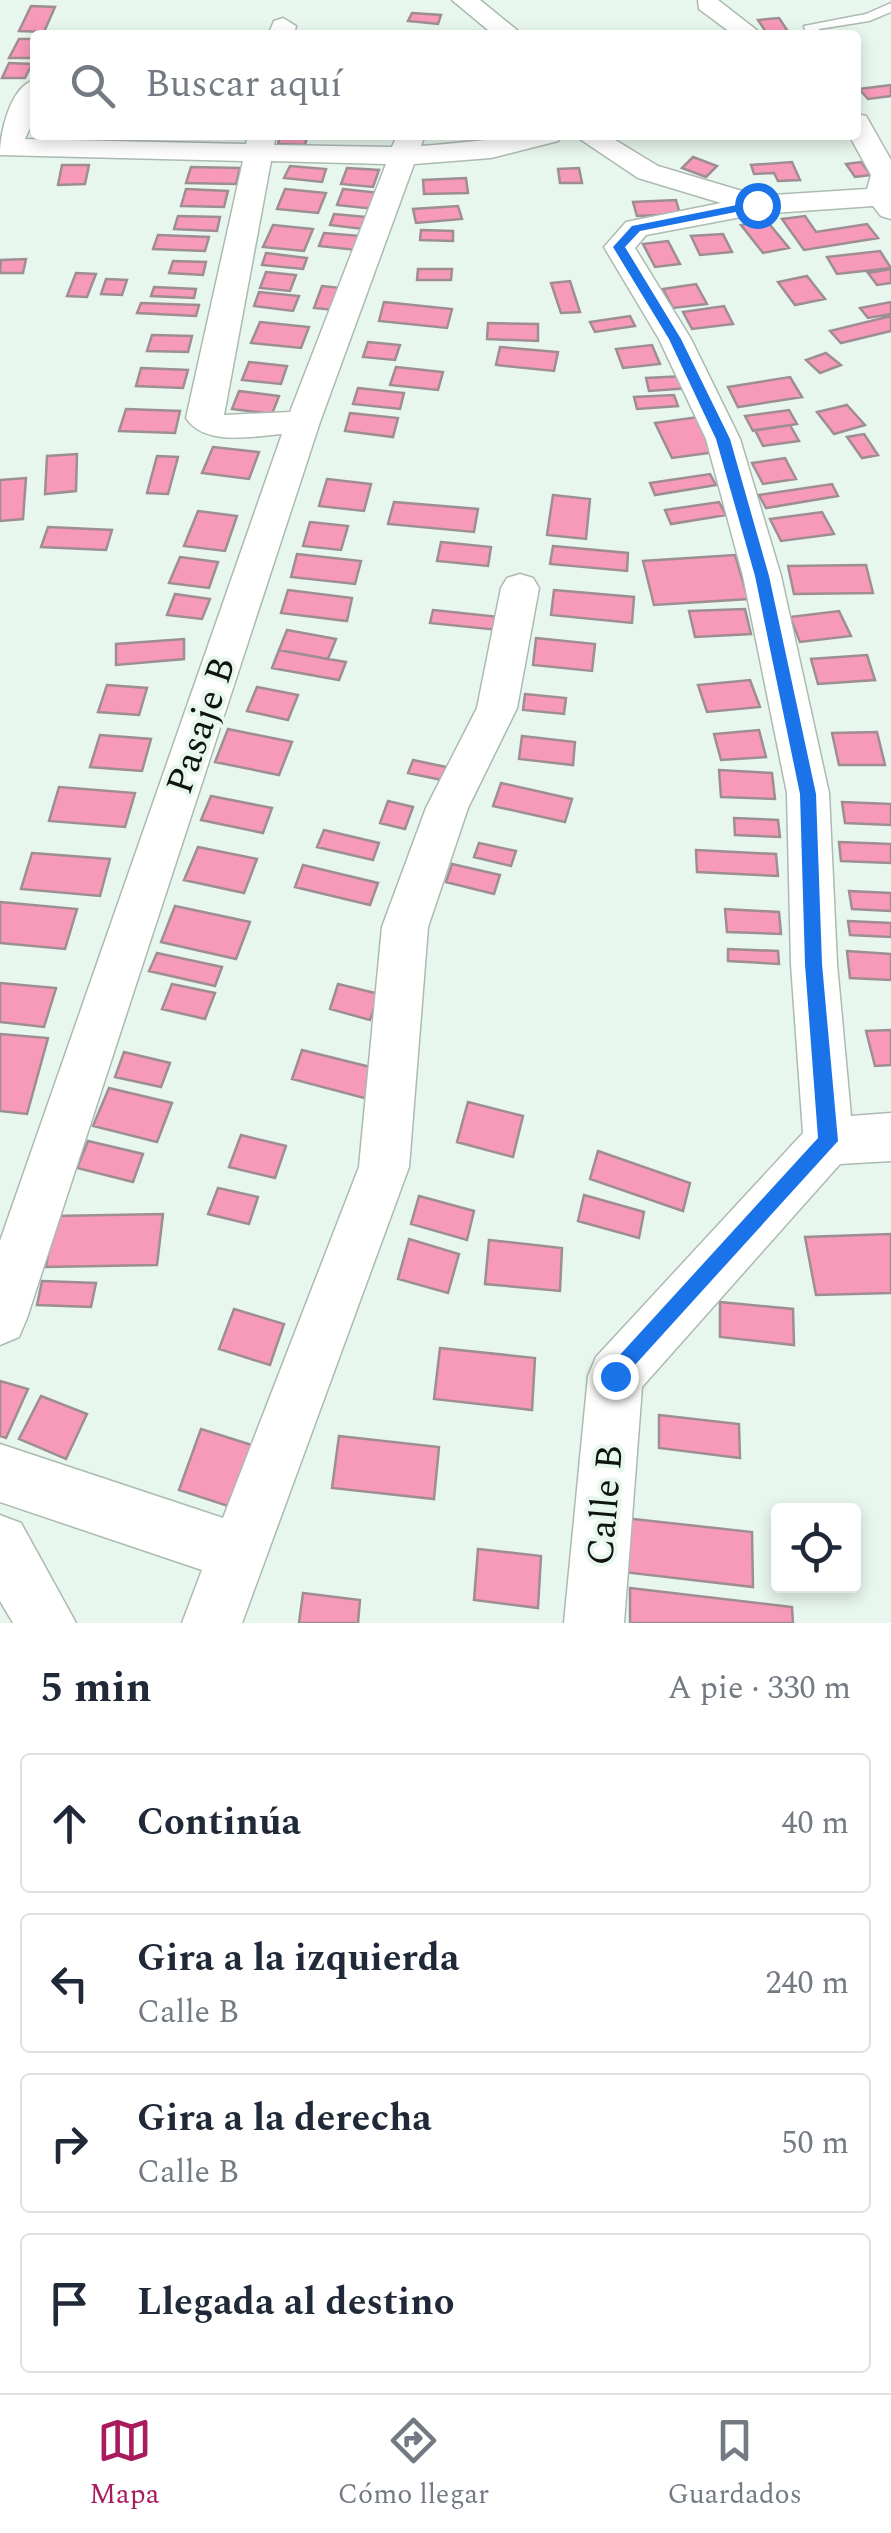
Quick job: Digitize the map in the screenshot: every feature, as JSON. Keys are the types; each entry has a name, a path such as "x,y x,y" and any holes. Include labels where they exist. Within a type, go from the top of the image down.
{"street":[{"path":"708,4 743,30"},
{"path":"463,6 502,30"},
{"path":"30,97 3,146 260,143 491,150 529,140"},
{"path":"861,131 885,175 887,201 757,205 636,228 619,247 675,339 723,439 762,576 808,794 814,964 828,1141 891,1137"},
{"path":"596,140 648,172 757,205"},
{"path":"260,143 203,418 220,426 302,422"},
{"name":"Pasaje B","path":"0,1318 302,422 407,146"},
{"path":"212,1623 384,1167 404,927 447,808 496,708 520,588"},
{"name":"Calle B","path":"594,1623 615,1376 828,1141"},
{"path":"0,1473 239,1552"},
{"path":"1,1552 46,1623"}],"lane":[{"path":"812,30 810,26 869,17 891,7"}],"building":[{"path":"31,6 55,7 45,30 19,31"},
{"path":"412,13 441,15 438,24 408,21"},
{"path":"779,18 787,30 765,30 758,20"},
{"path":"19,39 30,39 30,58 9,58"},
{"path":"9,63 30,64 25,78 2,78"},
{"path":"891,85 891,96 868,99 861,89"},
{"path":"279,140 306,140 305,145 278,144"},
{"path":"693,157 717,166 706,177 682,168"},
{"path":"792,162 800,180 778,181 774,173 754,174 751,165"},
{"path":"861,162 871,175 855,177 846,164"},
{"path":"62,165 89,165 85,184 58,185"},
{"path":"290,166 326,169 322,182 284,178"},
{"path":"191,167 240,168 236,184 186,183"},
{"path":"347,168 379,170 373,187 341,184"},
{"path":"579,168 582,183 560,183 558,169"},
{"path":"466,178 468,193 424,194 423,180"},
{"path":"186,189 228,191 224,207 181,206"},
{"path":"285,189 326,193 318,213 277,209"},
{"path":"343,189 380,193 374,209 337,205"},
{"path":"676,200 680,214 637,216 633,202"},
{"path":"458,206 462,219 416,223 413,209"},
{"path":"334,214 367,217 363,229 330,225"},
{"path":"178,216 220,217 217,231 174,229"},
{"path":"805,216 816,232 867,224 878,238 804,250 782,219"},
{"path":"766,220 789,248 763,253 741,225"},
{"path":"273,225 313,229 304,251 263,247"},
{"path":"421,230 453,231 453,241 420,240"},
{"path":"324,233 361,236 356,250 319,246"},
{"path":"723,234 732,252 700,255 691,236"},
{"path":"158,235 209,237 205,251 153,249"},
{"path":"668,241 680,264 655,267 643,244"},
{"path":"880,251 891,268 837,274 827,257"},
{"path":"266,253 307,258 303,269 262,265"},
{"path":"26,259 23,273 0,273 1,260"},
{"path":"173,261 206,262 203,275 169,273"},
{"path":"418,269 452,269 451,280 417,280"},
{"path":"891,269 891,283 877,285 868,273"},
{"path":"266,272 296,275 290,291 260,288"},
{"path":"76,273 96,274 87,297 67,296"},
{"path":"807,276 825,299 795,305 778,282"},
{"path":"106,279 127,280 122,295 101,294"},
{"path":"570,281 580,312 561,313 551,283"},
{"path":"696,284 707,304 673,308 663,289"},
{"path":"322,286 341,288 334,310 314,308"},
{"path":"154,287 196,289 194,298 151,296"},
{"path":"259,292 299,296 293,311 254,306"},
{"path":"384,302 452,309 447,328 379,321"},
{"path":"891,302 891,314 868,318 860,308"},
{"path":"141,303 199,305 196,316 137,313"},
{"path":"724,306 733,324 692,329 683,312"},
{"path":"630,316 635,326 595,332 590,322"},
{"path":"891,316 891,331 841,343 830,331"},
{"path":"260,322 309,327 301,348 251,343"},
{"path":"488,323 538,324 538,341 487,339"},
{"path":"152,335 192,336 188,352 147,351"},
{"path":"368,342 400,345 395,360 363,357"},
{"path":"652,345 660,364 623,368 616,349"},
{"path":"500,347 558,352 554,371 496,365"},
{"path":"826,353 841,365 820,373 806,360"},
{"path":"249,362 287,366 281,384 242,380"},
{"path":"396,367 443,372 438,390 390,385"},
{"path":"141,368 188,370 183,388 136,386"},
{"path":"686,376 690,388 649,391 646,378"},
{"path":"790,377 802,397 738,407 728,387"},
{"path":"358,388 404,393 400,409 353,404"},
{"path":"239,391 279,396 272,414 232,409"},
{"path":"674,395 678,406 637,409 634,397"},
{"path":"847,405 865,425 834,434 817,412"},
{"path":"126,409 180,411 175,433 119,431"},
{"path":"789,410 797,424 753,431 745,416"},
{"path":"350,413 398,418 393,437 345,431"},
{"path":"698,417 716,452 672,458 655,423"},
{"path":"790,425 799,441 763,446 755,430"},
{"path":"864,434 878,455 862,458 847,437"},
{"path":"213,447 259,452 249,479 202,473"},
{"path":"77,454 76,491 45,494 47,456"},
{"path":"157,456 178,457 168,494 147,493"},
{"path":"785,458 796,479 763,484 752,463"},
{"path":"710,474 716,485 655,495 650,483"},
{"path":"26,478 23,519 0,521 0,480"},
{"path":"327,479 371,484 364,511 319,506"},
{"path":"832,484 838,496 766,508 759,495"},
{"path":"553,495 590,499 586,539 547,535"},
{"path":"394,502 478,509 474,532 388,524"},
{"path":"719,502 726,515 671,524 665,510"},
{"path":"198,511 237,516 225,551 184,546"},
{"path":"822,512 834,534 781,541 770,519"},
{"path":"310,522 348,526 341,550 303,546"},
{"path":"48,527 112,530 106,550 41,547"},
{"path":"441,542 491,547 488,566 437,561"},
{"path":"553,546 628,553 627,571 550,564"},
{"path":"297,554 361,561 355,584 291,577"},
{"path":"735,555 748,599 654,605 643,561"},
{"path":"180,557 218,562 209,588 169,583"},
{"path":"866,565 873,593 794,594 788,566"},
{"path":"288,590 352,598 347,621 281,613"},
{"path":"554,590 634,597 632,623 551,615"},
{"path":"175,594 210,599 202,619 167,615"},
{"path":"745,609 751,634 695,637 689,611"},
{"path":"433,610 500,617 498,630 430,623"},
{"path":"839,611 851,636 800,642 790,617"},
{"path":"287,630 336,639 328,659 279,650"},
{"path":"536,638 595,644 592,671 533,665"},
{"path":"184,639 184,659 116,665 116,644"},
{"path":"279,650 346,662 339,680 272,668"},
{"path":"867,655 875,680 818,684 811,659"},
{"path":"750,680 760,707 707,712 698,685"},
{"path":"107,685 147,688 139,715 98,712"},
{"path":"257,687 298,695 288,720 247,711"},
{"path":"525,694 566,698 564,714 523,710"},
{"path":"228,729 292,742 279,775 215,762"},
{"path":"759,730 766,757 721,760 714,734"},
{"path":"877,732 885,765 839,765 832,733"},
{"path":"100,735 151,739 142,771 90,767"},
{"path":"522,736 575,742 573,765 519,759"},
{"path":"413,760 446,767 442,780 408,773"},
{"path":"719,770 772,773 775,799 721,797"},
{"path":"501,783 572,799 565,822 493,806"},
{"path":"59,787 135,793 125,827 49,821"},
{"path":"211,796 272,808 263,833 201,820"},
{"path":"388,801 413,807 405,829 380,823"},
{"path":"842,802 891,804 891,825 845,823"},
{"path":"734,818 778,820 780,837 735,835"},
{"path":"324,830 379,843 373,860 317,847"},
{"path":"839,842 891,844 891,863 841,861"},
{"path":"479,843 516,851 511,866 474,857"},
{"path":"198,847 257,859 244,893 184,880"},
{"path":"696,850 776,854 778,876 697,872"},
{"path":"32,853 110,859 100,896 21,889"},
{"path":"452,864 500,875 494,894 446,882"},
{"path":"303,865 378,883 370,905 295,887"},
{"path":"849,891 891,893 891,911 852,909"},
{"path":"0,902 77,909 65,949 0,943"},
{"path":"175,906 250,922 236,959 161,942"},
{"path":"725,909 779,912 781,934 727,932"},
{"path":"848,921 891,923 891,937 850,935"},
{"path":"728,949 778,951 779,964 728,961"},
{"path":"847,951 891,954 891,980 850,978"},
{"path":"157,953 222,967 215,986 149,971"},
{"path":"0,983 56,988 44,1027 0,1022"},
{"path":"172,984 215,993 205,1019 162,1009"},
{"path":"338,984 379,994 370,1020 330,1009"},
{"path":"891,1030 891,1065 875,1066 866,1031"},
{"path":"0,1034 48,1038 27,1114 0,1111"},
{"path":"302,1050 378,1069 368,1099 292,1079"},
{"path":"124,1052 170,1063 161,1087 115,1077"},
{"path":"109,1088 172,1103 157,1142 93,1126"},
{"path":"468,1102 523,1116 513,1157 457,1142"},
{"path":"241,1135 286,1146 275,1178 229,1167"},
{"path":"88,1141 143,1154 133,1182 77,1168"},
{"path":"598,1151 690,1183 683,1211 590,1179"},
{"path":"218,1188 258,1197 249,1224 208,1214"},
{"path":"584,1195 644,1212 639,1238 578,1221"},
{"path":"419,1196 474,1211 467,1240 411,1224"},
{"path":"163,1214 157,1265 46,1267 54,1216"},
{"path":"891,1234 891,1293 816,1295 805,1237"},
{"path":"409,1239 459,1254 448,1293 398,1279"},
{"path":"489,1240 562,1248 560,1291 485,1284"},
{"path":"42,1281 96,1283 91,1307 37,1305"},
{"path":"720,1302 793,1309 794,1345 720,1337"},
{"path":"234,1309 284,1324 270,1365 219,1349"},
{"path":"440,1348 535,1358 532,1410 434,1399"},
{"path":"0,1381 28,1389 6,1438 0,1436"},
{"path":"41,1396 87,1414 66,1459 19,1439"},
{"path":"659,1415 739,1424 740,1458 659,1448"},
{"path":"201,1429 255,1446 234,1508 179,1490"},
{"path":"339,1436 439,1447 434,1499 332,1488"},
{"path":"624,1518 752,1532 753,1587 623,1572"},
{"path":"478,1549 541,1556 538,1608 474,1600"},
{"path":"630,1588 792,1607 793,1623 630,1623"},
{"path":"303,1593 360,1600 358,1623 299,1623"}],"route":[{"path":"615,1376 828,1141 814,964 808,794 762,576 723,439 675,339 619,247 636,228 757,205"}]}
